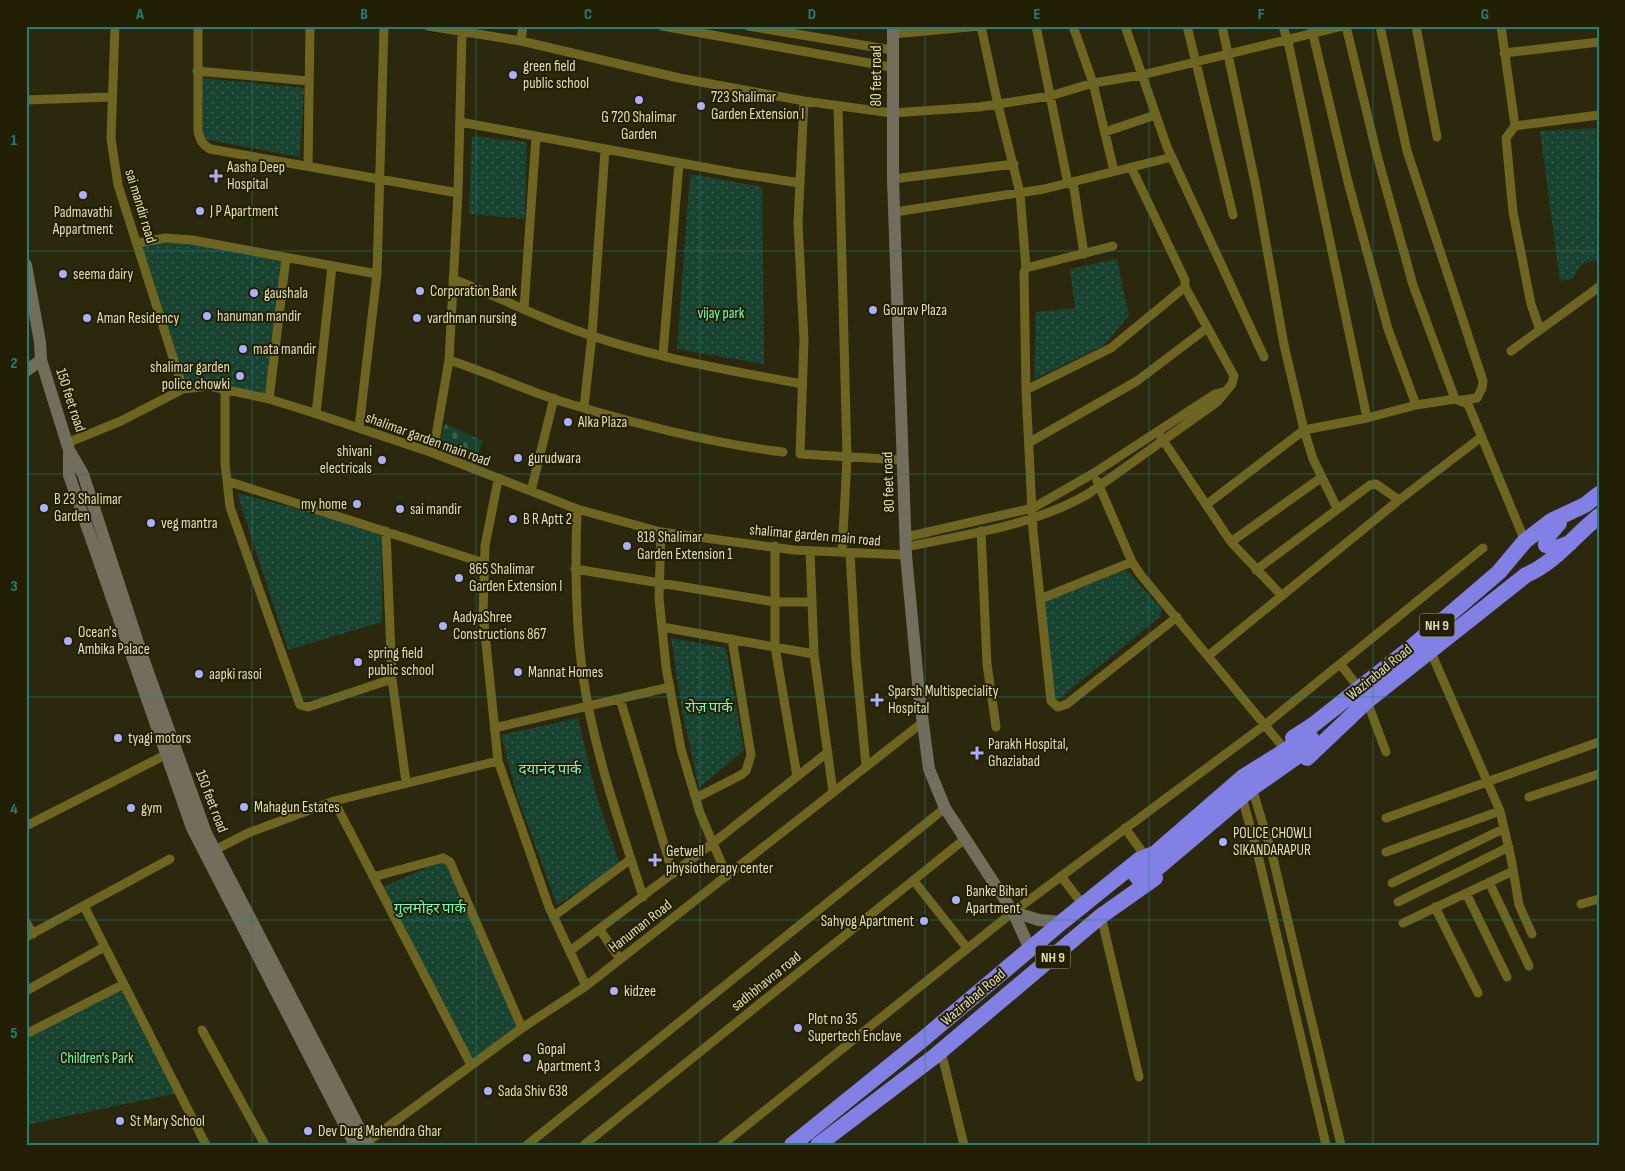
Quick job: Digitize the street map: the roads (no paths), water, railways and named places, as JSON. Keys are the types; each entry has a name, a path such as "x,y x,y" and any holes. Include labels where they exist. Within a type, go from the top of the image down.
{"highway":[{"name":"Wazirabad Road","path":"1278,758 1290,767 1313,754 1363,695 1499,572 1525,541 1551,521 1566,515 1599,494"},
{"path":"1566,515 1545,542 1549,547 1557,548 1570,542"},
{"name":"Wazirabad Road","path":"1157,856 1235,782 1278,758 1363,695 1430,650 1526,575 1552,561 1599,516"},
{"name":"Wazirabad Road","path":"792,1145 1139,860 1157,856 1247,792 1278,758"},
{"name":"Wazirabad Road","path":"818,1145 834,1139 1101,916 1141,889 1160,873 1157,856"}],"street":[{"name":"sai mandir road","path":"115,26 111,139 118,185 183,389"},
{"path":"198,26 198,131 200,140 210,149 458,193"},
{"path":"308,165 310,26"},
{"path":"359,428 377,274 384,26"},
{"path":"428,26 521,41 679,78 804,101 892,113 998,104 1050,96 1093,83 1142,74 1287,40 1312,30 1344,26 1413,285 1458,400 1468,404 1480,438 1525,541"},
{"path":"521,41 524,26"},
{"path":"662,26 892,68"},
{"path":"748,26 892,50"},
{"path":"893,30 981,26 998,104 1014,164 1020,193 1026,268 1023,280 1026,390 1033,519 1051,702 1058,707 1067,704 1177,617"},
{"path":"1036,26 1084,254"},
{"path":"1073,26 1093,83 1105,132 1106,147 1114,171"},
{"path":"1125,26 1172,158 1264,357"},
{"path":"1187,26 1233,215"},
{"path":"1222,26 1256,187 1284,344 1304,430 1322,477 1337,508"},
{"path":"1283,26 1367,418"},
{"path":"1206,505 1304,430 1367,418 1416,405 1477,398 1482,388 1483,380 1407,151 1380,26"},
{"path":"1416,26 1437,137"},
{"path":"1501,26 1515,126 1506,138 1513,212 1531,304 1540,330"},
{"name":"80 feet road","path":"893,30 893,179 906,546 923,722 930,769 946,808 1013,912"},
{"path":"1312,30 1348,182 1388,329 1416,405"},
{"path":"433,453 449,360 458,193 462,32"},
{"path":"1504,53 1599,42"},
{"path":"197,70 309,81"},
{"path":"26,100 111,97"},
{"path":"804,101 798,222 804,340 800,454 903,460"},
{"path":"838,106 847,458 846,553 866,766"},
{"path":"1105,132 1155,114"},
{"path":"1515,126 1599,115"},
{"path":"460,122 605,150 800,183"},
{"path":"524,308 536,136"},
{"path":"584,407 592,335 605,150"},
{"path":"895,212 1020,193 1172,158"},
{"path":"664,354 679,163"},
{"path":"893,179 1014,164"},
{"path":"906,546 1033,519 1065,506 1099,485 1214,394 1223,392 1232,384 1234,376 1185,288 1185,280 1131,166"},
{"path":"138,243 165,238 192,240 377,274"},
{"path":"1026,268 1113,246"},
{"path":"269,399 286,258"},
{"name":"150 feet road","path":"26,265 40,342 41,360 68,446 83,474 171,752 206,834 210,852 364,1144"},
{"path":"316,414 332,266"},
{"path":"453,279 563,326 592,335 664,354 802,384"},
{"path":"1511,351 1599,287"},
{"path":"1026,390 1111,348 1185,288"},
{"path":"1030,442 1137,381 1207,328"},
{"path":"26,363 41,360"},
{"path":"26,371 41,360"},
{"path":"449,360 554,398 644,424 756,449 783,452"},
{"name":"shalimar garden main road","path":"68,446 183,389 209,386 269,399 316,414 433,453 498,480 577,509 661,532 846,553 906,546"},
{"path":"225,389 224,463 230,507 300,705 308,707 392,679"},
{"path":"531,491 554,398"},
{"path":"906,546 1033,508 1161,436"},
{"path":"1161,436 1232,542 1282,596"},
{"path":"1208,656 1399,500 1480,438"},
{"path":"1094,473 1132,562 1266,724 1278,758"},
{"path":"1232,542 1322,477"},
{"path":"498,480 485,546 483,614 498,761 554,916 586,986"},
{"path":"227,481 484,563"},
{"path":"1256,570 1370,485 1376,484 1399,500"},
{"path":"577,509 575,570 581,658 588,706 602,764 643,897"},
{"path":"386,531 392,679 406,782"},
{"path":"981,531 987,664 996,728"},
{"path":"661,532 660,585 662,627 681,749 696,798 727,876"},
{"path":"774,546 776,647 797,776"},
{"path":"722,1145 1013,912 1266,724 1483,548"},
{"path":"810,550 814,654 833,792"},
{"path":"1040,599 1132,562"},
{"path":"575,570 775,602 812,602"},
{"path":"662,627 814,654"},
{"path":"696,798 741,775 750,764 752,755 732,639"},
{"path":"1430,650 1500,811 1519,905 1532,934"},
{"path":"1341,665 1363,695 1386,752"},
{"path":"494,728 670,687"},
{"path":"620,699 673,874"},
{"name":"Hanuman Road","path":"364,1144 522,1028 586,986 923,722"},
{"path":"1386,818 1599,742"},
{"path":"26,826 171,752"},
{"path":"570,952 828,752"},
{"path":"210,852 256,830 334,801 498,761"},
{"path":"1528,797 1599,774"},
{"path":"1247,792 1260,864 1326,1145"},
{"path":"1247,792 1272,854 1341,1145"},
{"path":"334,801 471,1065"},
{"path":"527,1145 946,808"},
{"path":"1386,852 1500,811"},
{"path":"1125,828 1157,856"},
{"path":"1392,883 1503,829"},
{"name":"sadhbhavna road","path":"584,1145 966,838"},
{"path":"1398,902 1508,847"},
{"path":"373,877 443,858 450,862 522,1028"},
{"path":"26,922 30,935 170,859"},
{"path":"554,916 631,859"},
{"path":"1403,924 1512,871"},
{"path":"1061,876 1083,906"},
{"path":"914,881 967,948"},
{"path":"1488,882 1530,966"},
{"path":"1466,893 1507,977"},
{"path":"1581,904 1599,899"},
{"path":"84,906 206,1145"},
{"path":"1435,907 1478,993"},
{"path":"1013,912 1039,920 1062,922"},
{"path":"1013,912 1030,949"},
{"path":"1101,916 1139,1077"},
{"path":"600,930 620,959"},
{"path":"26,991 104,947"},
{"path":"26,1034 124,984"},
{"path":"202,1030 265,1145"},
{"path":"938,1054 964,1145"}],"place":[{"name":"green field public school","path":"513,75"},
{"name":"G 720 Shalimar Garden","path":"639,100"},
{"name":"723 Shalimar Garden Extension I","path":"701,106"},
{"name":"Aasha Deep Hospital","path":"216,176"},
{"name":"Padmavathi Appartment","path":"83,195"},
{"name":"J P Apartment","path":"200,211"},
{"name":"seema dairy","path":"63,274"},
{"name":"Corporation Bank","path":"420,291"},
{"name":"gaushala","path":"254,293"},
{"name":"Gourav Plaza","path":"873,310"},
{"name":"hanuman mandir","path":"207,316"},
{"name":"Aman Residency","path":"87,318"},
{"name":"vardhman nursing","path":"417,318"},
{"name":"mata mandir","path":"243,349"},
{"name":"shalimar garden police chowki","path":"240,376"},
{"name":"Alka Plaza","path":"568,422"},
{"name":"gurudwara","path":"518,458"},
{"name":"shivani electricals","path":"382,460"},
{"name":"my home","path":"357,504"},
{"name":"B 23 Shalimar Garden","path":"44,508"},
{"name":"sai mandir","path":"400,509"},
{"name":"B R Aptt 2","path":"513,519"},
{"name":"veg mantra","path":"151,523"},
{"name":"818 Shalimar Garden Extension 1","path":"627,546"},
{"name":"865 Shalimar Garden Extension I","path":"459,578"},
{"name":"AadyaShree Constructions 867","path":"443,626"},
{"name":"Ocean's Ambika Palace","path":"68,641"},
{"name":"spring field public school","path":"358,662"},
{"name":"Mannat Homes","path":"518,672"},
{"name":"aapki rasoi","path":"199,674"},
{"name":"Sparsh Multispeciality Hospital","path":"877,700"},
{"name":"tyagi motors","path":"118,738"},
{"name":"Parakh Hospital, Ghaziabad","path":"977,753"},
{"name":"Mahagun Estates","path":"244,807"},
{"name":"gym","path":"131,808"},
{"name":"POLICE CHOWLI SIKANDARAPUR","path":"1223,842"},
{"name":"Getwell physiotherapy center","path":"655,860"},
{"name":"Banke Bihari Apartment","path":"956,900"},
{"name":"Sahyog Apartment","path":"924,921"},
{"name":"kidzee","path":"614,991"},
{"name":"Plot no 35 Supertech Enclave","path":"798,1028"},
{"name":"Gopal Apartment 3","path":"527,1058"},
{"name":"Sada Shiv 638","path":"488,1091"},
{"name":"St Mary School","path":"120,1121"},
{"name":"Dev Durg Mahendra Ghar","path":"308,1131"}],"park label":[{"name":"vijay park","path":"721,313"},
{"name":"रोज़ पार्क","path":"709,707"},
{"name":"दयानंद पार्क","path":"550,769"},
{"name":"गुलमोहर पार्क","path":"430,908"},
{"name":"Children's Park","path":"97,1058"}]}
